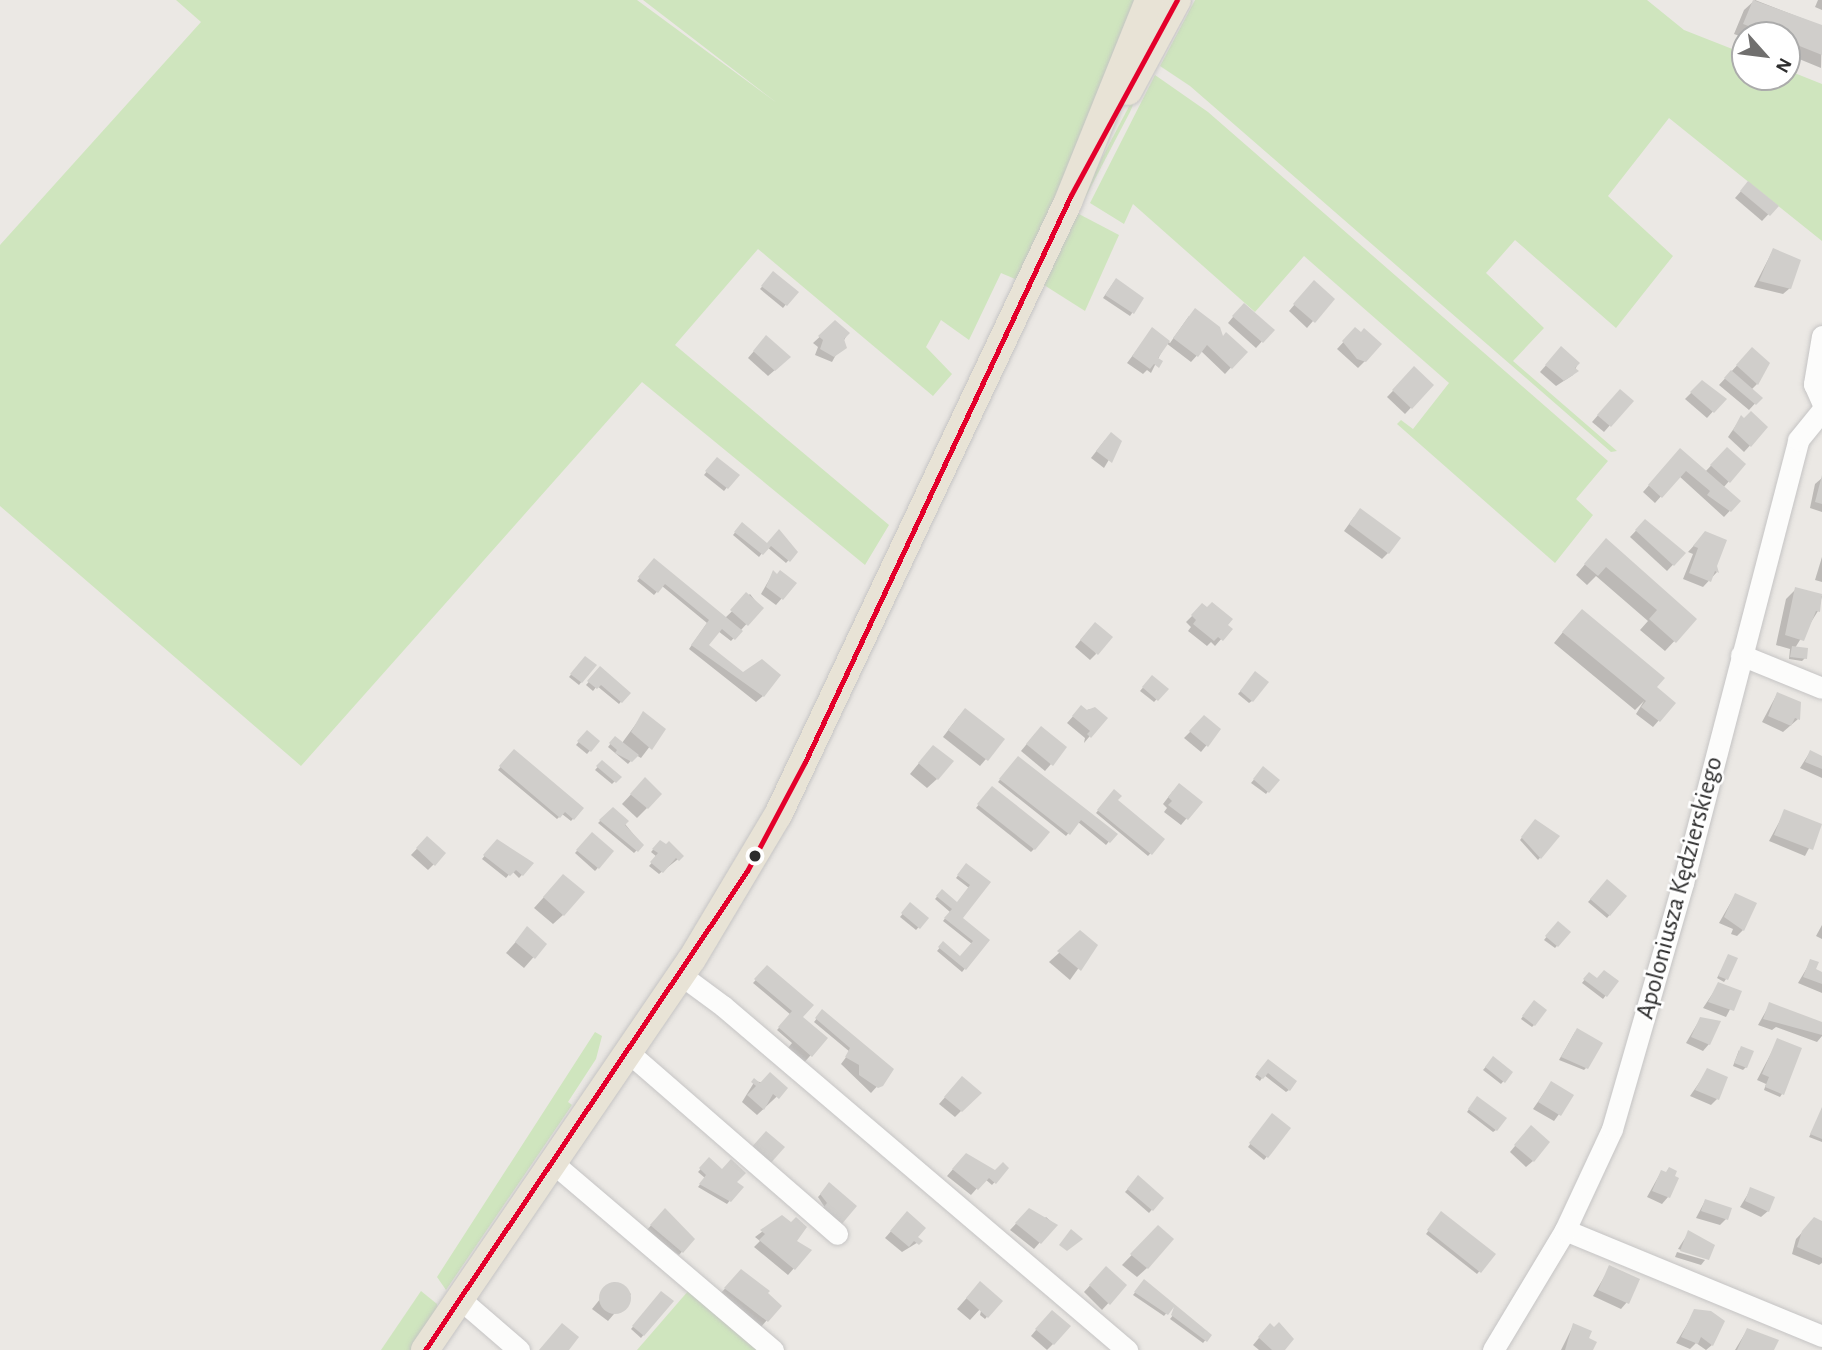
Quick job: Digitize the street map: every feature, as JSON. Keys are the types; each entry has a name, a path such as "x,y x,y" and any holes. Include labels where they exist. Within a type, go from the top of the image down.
{"main road":[{"path":"1071,195 1149,0"},
{"path":"425,1350 681,975 747,871 793,786 1071,195 1177,0"}],"street":[{"path":"1822,337 1814,384 1822,402"},
{"name":"Apoloniusza Kędzierskiego","path":"1493,1350 1565,1230 1612,1129 1683,883 1798,440 1822,410"},
{"path":"1741,655 1822,688"},
{"path":"681,975 723,1006 1127,1350"},
{"path":"628,1052 837,1234"},
{"path":"553,1163 773,1350"},
{"path":"1565,1230 1822,1336"},
{"path":"460,1298 519,1350"}],"green space":[{"path":"176,0 637,0 777,103 643,0 1141,0 1020,281 1001,273 969,340 941,320 926,347 952,374 933,396 758,249 675,345 889,525 865,565 642,382 301,766 0,506 0,245 201,22"},
{"path":"1195,0 1647,0 1684,30 1731,48 1731,91 1801,91 1801,76 1822,84 1822,241 1669,118 1608,196 1673,256 1616,328 1515,240 1486,273 1544,328 1513,361 1617,451 1611,452 1190,86 1160,66"},
{"path":"1146,74 1130,112 1084,200 1083,194"},
{"path":"1155,75 1208,112 1608,461 1576,499 1593,515 1555,563 1397,424 1401,420 1413,429 1449,383 1304,256 1255,312 1133,204 1124,224 1090,203"},
{"path":"1077,213 1119,235 1085,311 1044,285"},
{"path":"595,1032 602,1036 596,1059 568,1102 572,1105 446,1290 437,1277"},
{"path":"689,1290 759,1350 637,1350"},
{"path":"421,1291 437,1304 438,1313 413,1350 381,1350"}],"building":[{"path":"1753,0 1822,25 1822,55 1801,47 1801,21 1744,21"},
{"path":"1748,181 1779,206 1770,216 1740,191"},
{"path":"1773,248 1801,260 1791,289 1759,281"},
{"path":"773,271 799,292 787,306 761,286"},
{"path":"1116,278 1144,298 1134,314 1105,295"},
{"path":"1314,280 1335,299 1315,323 1293,304"},
{"path":"1244,303 1275,330 1263,343 1232,316"},
{"path":"1195,308 1220,327 1223,336 1226,332 1248,352 1232,369 1207,345 1198,357 1173,338"},
{"path":"835,320 850,333 844,339 847,348 834,357 820,349 823,340 818,336"},
{"path":"1152,327 1170,341 1158,358 1163,361 1159,368 1154,364 1150,369 1132,356"},
{"path":"1355,327 1361,332 1364,328 1382,344 1366,362 1357,359 1342,341"},
{"path":"766,335 791,357 775,371 753,351"},
{"path":"1561,346 1580,363 1575,368 1579,371 1564,381 1545,365"},
{"path":"1752,347 1770,363 1758,385 1736,365"},
{"path":"1414,366 1434,385 1412,409 1392,390"},
{"path":"1731,370 1763,398 1756,405 1724,378"},
{"path":"1702,380 1727,399 1714,413 1690,392"},
{"path":"1620,389 1634,401 1611,427 1597,415"},
{"path":"1751,411 1768,427 1751,447 1733,430 1741,415 1744,418"},
{"path":"1111,432 1122,441 1112,463 1096,451"},
{"path":"1727,447 1746,464 1730,483 1710,465"},
{"path":"1680,448 1741,501 1731,512 1707,495 1710,491 1686,471 1662,498 1648,485"},
{"path":"717,457 740,475 728,489 705,471"},
{"path":"1822,475 1822,504 1815,502"},
{"path":"1360,508 1401,538 1389,554 1349,524"},
{"path":"1645,519 1686,553 1674,566 1635,530"},
{"path":"742,522 767,543 779,529 798,552 790,562 771,546 763,555 734,532"},
{"path":"1705,531 1727,540 1717,566 1719,573 1715,571 1711,582 1689,573 1698,548 1693,546"},
{"path":"1606,538 1697,619 1676,643 1649,619 1657,610 1606,567 1598,576 1584,564"},
{"path":"654,558 743,631 735,640 722,629 709,645 743,672 762,659 781,675 764,697 691,645 709,620 665,584 658,593 638,577"},
{"path":"773,570 777,574 780,570 797,583 783,600 766,587"},
{"path":"1795,587 1822,594 1820,612 1816,611 1804,641 1785,635"},
{"path":"746,592 764,608 748,626 730,610"},
{"path":"1212,602 1233,619 1228,625 1233,629 1223,641 1218,637 1214,641 1193,624 1196,620 1191,615 1202,603 1207,607"},
{"path":"1582,609 1665,678 1657,687 1676,703 1660,722 1641,707 1646,701 1562,632"},
{"path":"1095,622 1113,637 1098,655 1080,640"},
{"path":"1792,646 1808,648 1807,659 1790,657"},
{"path":"585,656 597,665 582,683 570,674"},
{"path":"600,666 631,693 622,703 601,685 597,689 587,681"},
{"path":"1255,671 1269,682 1253,702 1240,691"},
{"path":"1152,675 1169,689 1158,701 1142,687"},
{"path":"1777,692 1801,702 1800,720 1795,718 1791,726 1768,716"},
{"path":"1081,705 1087,710 1095,707 1108,718 1091,738 1087,734 1090,731 1072,716"},
{"path":"965,708 1005,739 988,761 948,730"},
{"path":"643,711 666,729 652,750 631,732"},
{"path":"1204,715 1221,729 1208,747 1189,731"},
{"path":"1041,726 1067,747 1053,766 1026,744"},
{"path":"587,730 600,741 591,752 577,741"},
{"path":"615,736 639,755 632,762 615,753 617,750 609,743"},
{"path":"933,745 954,761 938,780 918,763"},
{"path":"514,749 584,808 574,820 565,812 560,818 499,766"},
{"path":"1810,750 1822,756 1822,769 1805,762"},
{"path":"1018,756 1118,834 1110,843 1081,820 1070,835 999,779"},
{"path":"602,760 622,777 616,783 596,766"},
{"path":"1263,766 1280,780 1269,793 1253,779"},
{"path":"645,777 662,794 648,809 630,794"},
{"path":"1179,783 1203,802 1188,820 1168,805 1172,801 1168,797"},
{"path":"992,786 1050,832 1035,850 977,804"},
{"path":"1114,789 1122,796 1118,800 1165,839 1152,855 1097,810"},
{"path":"613,807 629,821 625,825 644,845 638,852 599,820"},
{"path":"1784,809 1822,824 1813,850 1774,835"},
{"path":"1535,819 1560,836 1541,859 1521,837"},
{"path":"592,832 614,851 599,869 576,850"},
{"path":"427,836 446,853 435,866 416,848"},
{"path":"497,839 534,863 523,876 516,870 510,876 483,855"},
{"path":"660,840 666,844 669,841 684,856 679,861 676,858 663,873 650,862 658,853 652,849"},
{"path":"966,863 991,882 963,918 990,940 966,970 938,947 943,941 960,956 973,941 944,918 952,909 936,896 942,889 957,902 970,885 957,875"},
{"path":"563,874 585,892 564,916 543,897"},
{"path":"1607,879 1627,896 1610,916 1590,899"},
{"path":"1735,893 1757,903 1744,931 1724,917"},
{"path":"910,902 929,918 920,929 901,913"},
{"path":"1558,921 1571,932 1558,947 1545,936"},
{"path":"527,926 547,944 535,959 515,942"},
{"path":"1080,930 1098,945 1081,971 1057,951"},
{"path":"1728,954 1738,958 1728,980 1718,976"},
{"path":"1810,959 1819,962 1816,969 1822,972 1822,984 1803,977"},
{"path":"767,965 814,1005 803,1017 828,1038 812,1057 778,1027 792,1011 754,979"},
{"path":"1604,970 1619,981 1607,997 1583,979 1589,972 1597,978"},
{"path":"1718,982 1742,991 1734,1011 1708,1002"},
{"path":"1534,1000 1547,1010 1535,1026 1522,1016"},
{"path":"1769,1002 1822,1022 1822,1035 1763,1019"},
{"path":"822,1009 894,1069 883,1086 878,1088 859,1075 859,1065 845,1057 850,1048 815,1018"},
{"path":"1700,1017 1721,1021 1710,1045 1691,1037"},
{"path":"1577,1028 1603,1043 1588,1069 1561,1057"},
{"path":"1777,1038 1802,1048 1784,1095 1765,1087 1769,1077 1762,1074"},
{"path":"1741,1046 1754,1051 1747,1068 1734,1063"},
{"path":"1493,1056 1513,1072 1505,1083 1485,1067"},
{"path":"1268,1059 1297,1081 1290,1091 1268,1073 1263,1079 1256,1074"},
{"path":"1707,1068 1728,1077 1719,1100 1695,1090"},
{"path":"770,1072 788,1088 779,1099 773,1094 764,1110 747,1095 756,1086 751,1082 754,1078 760,1083"},
{"path":"962,1076 982,1093 962,1112 944,1097"},
{"path":"1551,1081 1574,1095 1561,1116 1538,1102"},
{"path":"1477,1096 1507,1118 1497,1131 1468,1109"},
{"path":"1822,1107 1822,1139 1810,1134"},
{"path":"1272,1113 1291,1128 1268,1158 1249,1143"},
{"path":"1531,1125 1550,1142 1534,1162 1514,1145"},
{"path":"766,1131 785,1147 769,1165 750,1149"},
{"path":"966,1153 995,1170 1003,1162 1009,1168 996,1184 989,1178 978,1190 952,1169"},
{"path":"709,1157 722,1169 731,1159 746,1173 737,1182 744,1187 731,1202 699,1184 706,1175 699,1168"},
{"path":"1669,1167 1677,1171 1675,1176 1679,1178 1670,1198 1652,1191 1661,1170 1666,1172"},
{"path":"1138,1175 1164,1198 1153,1211 1127,1189"},
{"path":"829,1182 857,1206 841,1225 822,1209 827,1203 820,1194"},
{"path":"1750,1187 1775,1197 1769,1212 1745,1201"},
{"path":"1705,1199 1732,1208 1728,1220 1701,1211"},
{"path":"665,1208 695,1239 683,1253 650,1225"},
{"path":"1029,1208 1058,1225 1041,1244 1015,1223"},
{"path":"907,1211 926,1228 918,1237 923,1241 919,1245 914,1241 909,1247 890,1231"},
{"path":"1441,1211 1496,1254 1481,1273 1427,1230"},
{"path":"782,1215 791,1222 796,1217 807,1227 797,1241 812,1250 795,1270 759,1240 765,1234 760,1230"},
{"path":"1814,1217 1822,1221 1822,1258 1797,1247 1802,1231"},
{"path":"1158,1225 1174,1239 1148,1269 1130,1254"},
{"path":"1071,1229 1083,1239 1067,1251 1059,1245"},
{"path":"1688,1230 1715,1245 1709,1260 1680,1251"},
{"path":"1609,1265 1640,1279 1629,1304 1598,1290"},
{"path":"1106,1266 1127,1285 1110,1305 1089,1285"},
{"path":"741,1269 770,1291 768,1293 782,1306 768,1322 724,1288"},
{"path":"1144,1279 1212,1335 1207,1342 1171,1315 1174,1307 1168,1315 1134,1292"},
{"path":"980,1281 1003,1301 988,1318 966,1298"},
{"path":"615,1282 626,1287 631,1298 626,1309 615,1314 604,1309 599,1298 604,1287"},
{"path":"661,1291 674,1301 644,1336 632,1326"},
{"path":"1694,1309 1711,1311 1725,1321 1713,1346 1701,1337 1698,1344 1681,1337"},
{"path":"1052,1310 1071,1326 1054,1345 1035,1329"},
{"path":"1279,1322 1294,1339 1285,1350 1272,1350 1258,1337 1270,1323 1274,1327"},
{"path":"562,1323 579,1337 569,1350 539,1350"},
{"path":"1573,1323 1592,1331 1589,1338 1597,1342 1593,1350 1565,1350"},
{"path":"1747,1328 1779,1340 1774,1350 1737,1350"}],"transit line":[{"path":"425,1350 747,871 805,762 1071,195 1177,0"}]}
